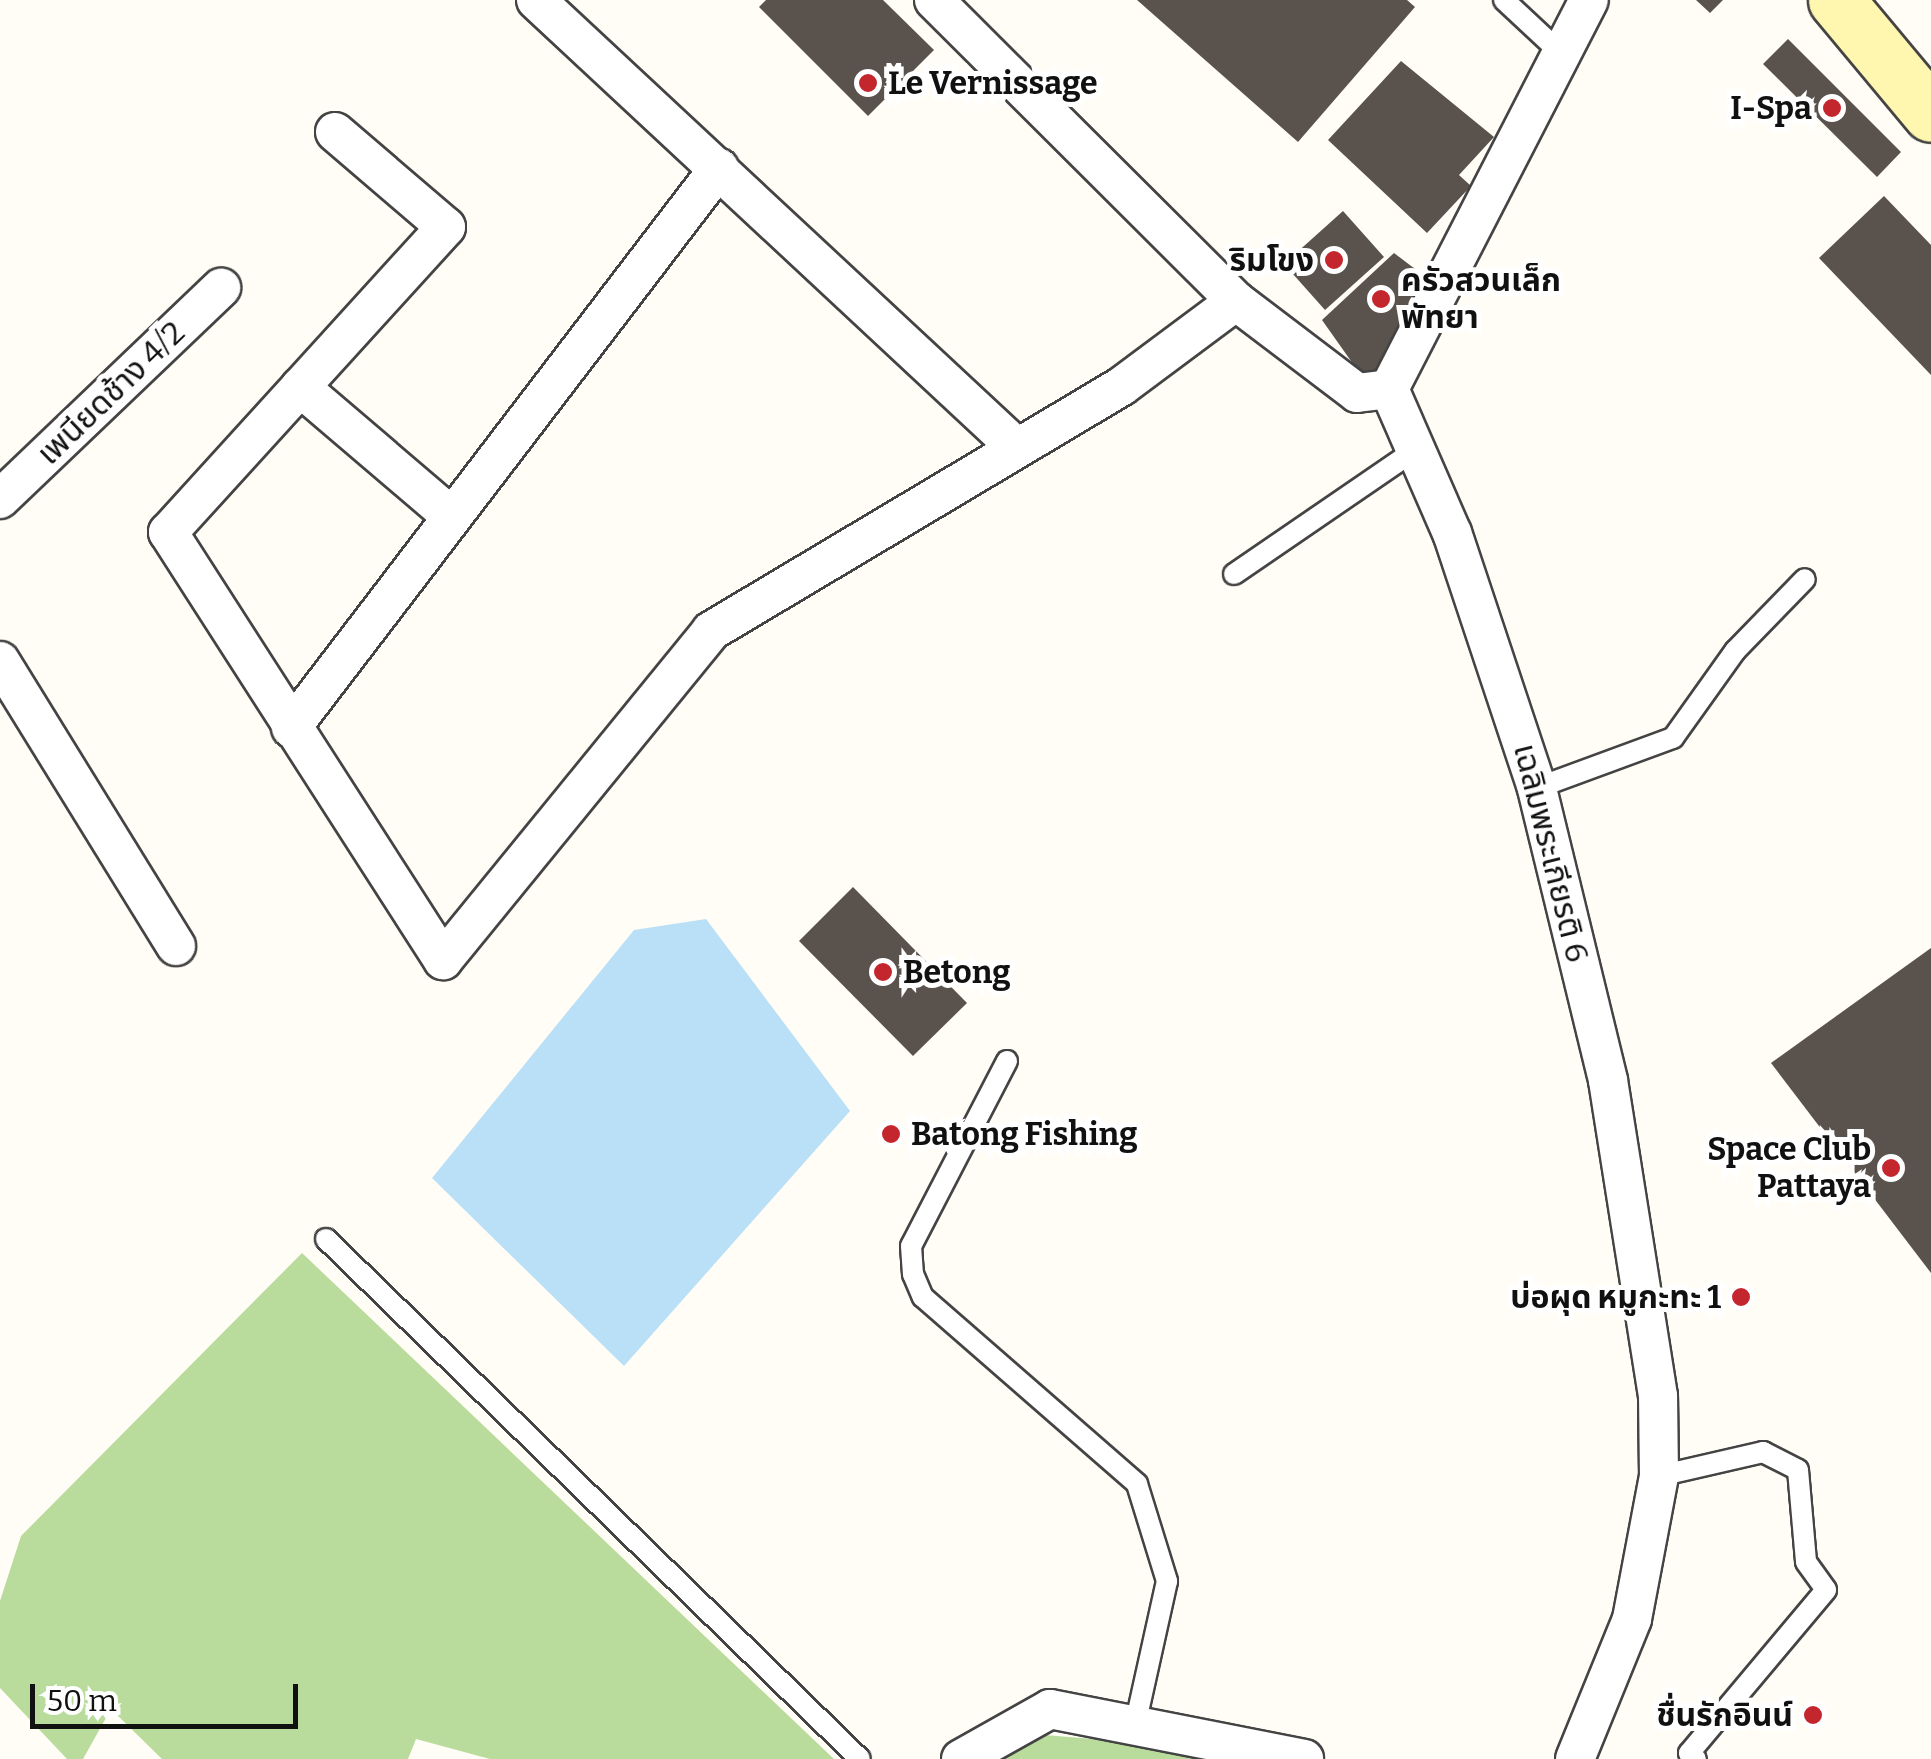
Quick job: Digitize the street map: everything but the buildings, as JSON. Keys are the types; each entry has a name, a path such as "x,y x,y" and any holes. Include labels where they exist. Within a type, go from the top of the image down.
{"main road":[{"path":"1836,0 1931,114"}],"street":[{"path":"536,0 1016,448"},
{"path":"934,0 1236,302 1356,393 1389,389 1590,0"},
{"path":"335,132 446,227 168,532 443,960 711,631 1016,448 1236,302"},
{"path":"292,728 718,168"},
{"name":"เพนียดช้าง 4/2","path":"0,498 221,288"},
{"path":"300,387 452,516"},
{"name":"เฉลิมพระเกียรติ 6","path":"1389,389 1411,453 1452,533 1536,788 1608,1080 1658,1396 1659,1476 1632,1619 1575,1759"},
{"path":"0,661 176,946"},
{"path":"961,1759 1050,1709 1136,1721 1304,1759"}],"lane":[{"path":"1504,0 1564,56"},
{"path":"1234,574 1411,453"},
{"path":"1536,788 1673,738 1736,651 1805,579"},
{"path":"1007,1062 910,1246 913,1274 923,1297 1138,1484 1166,1581 1136,1721"},
{"path":"326,1239 860,1759"},
{"path":"1659,1476 1763,1452 1798,1470 1806,1562 1826,1590 1688,1753 1696,1759"}],"green space":[{"path":"302,1253 834,1759 490,1759 416,1739 408,1759 162,1759 111,1709 83,1759 67,1759 0,1688 0,1601 21,1536"},
{"path":"1033,1734 1129,1742 1198,1759 1003,1759"}],"water":[{"path":"706,919 850,1111 624,1366 432,1178 634,930"}],"place":[{"name":"Le Vernissage","path":"868,83"},
{"name":"I-Spa","path":"1832,108"},
{"name":"ริมโขง","path":"1334,260"},
{"name":"ครัวสวนเล็ก พัทยา","path":"1381,299"},
{"name":"Betong","path":"883,972"},
{"name":"Batong Fishing","path":"891,1134"},
{"name":"Space Club Pattaya","path":"1891,1168"},
{"name":"บ่อผุด หมูกะทะ 1","path":"1741,1297"},
{"name":"ชื่นรักอินน์","path":"1813,1715"}]}
